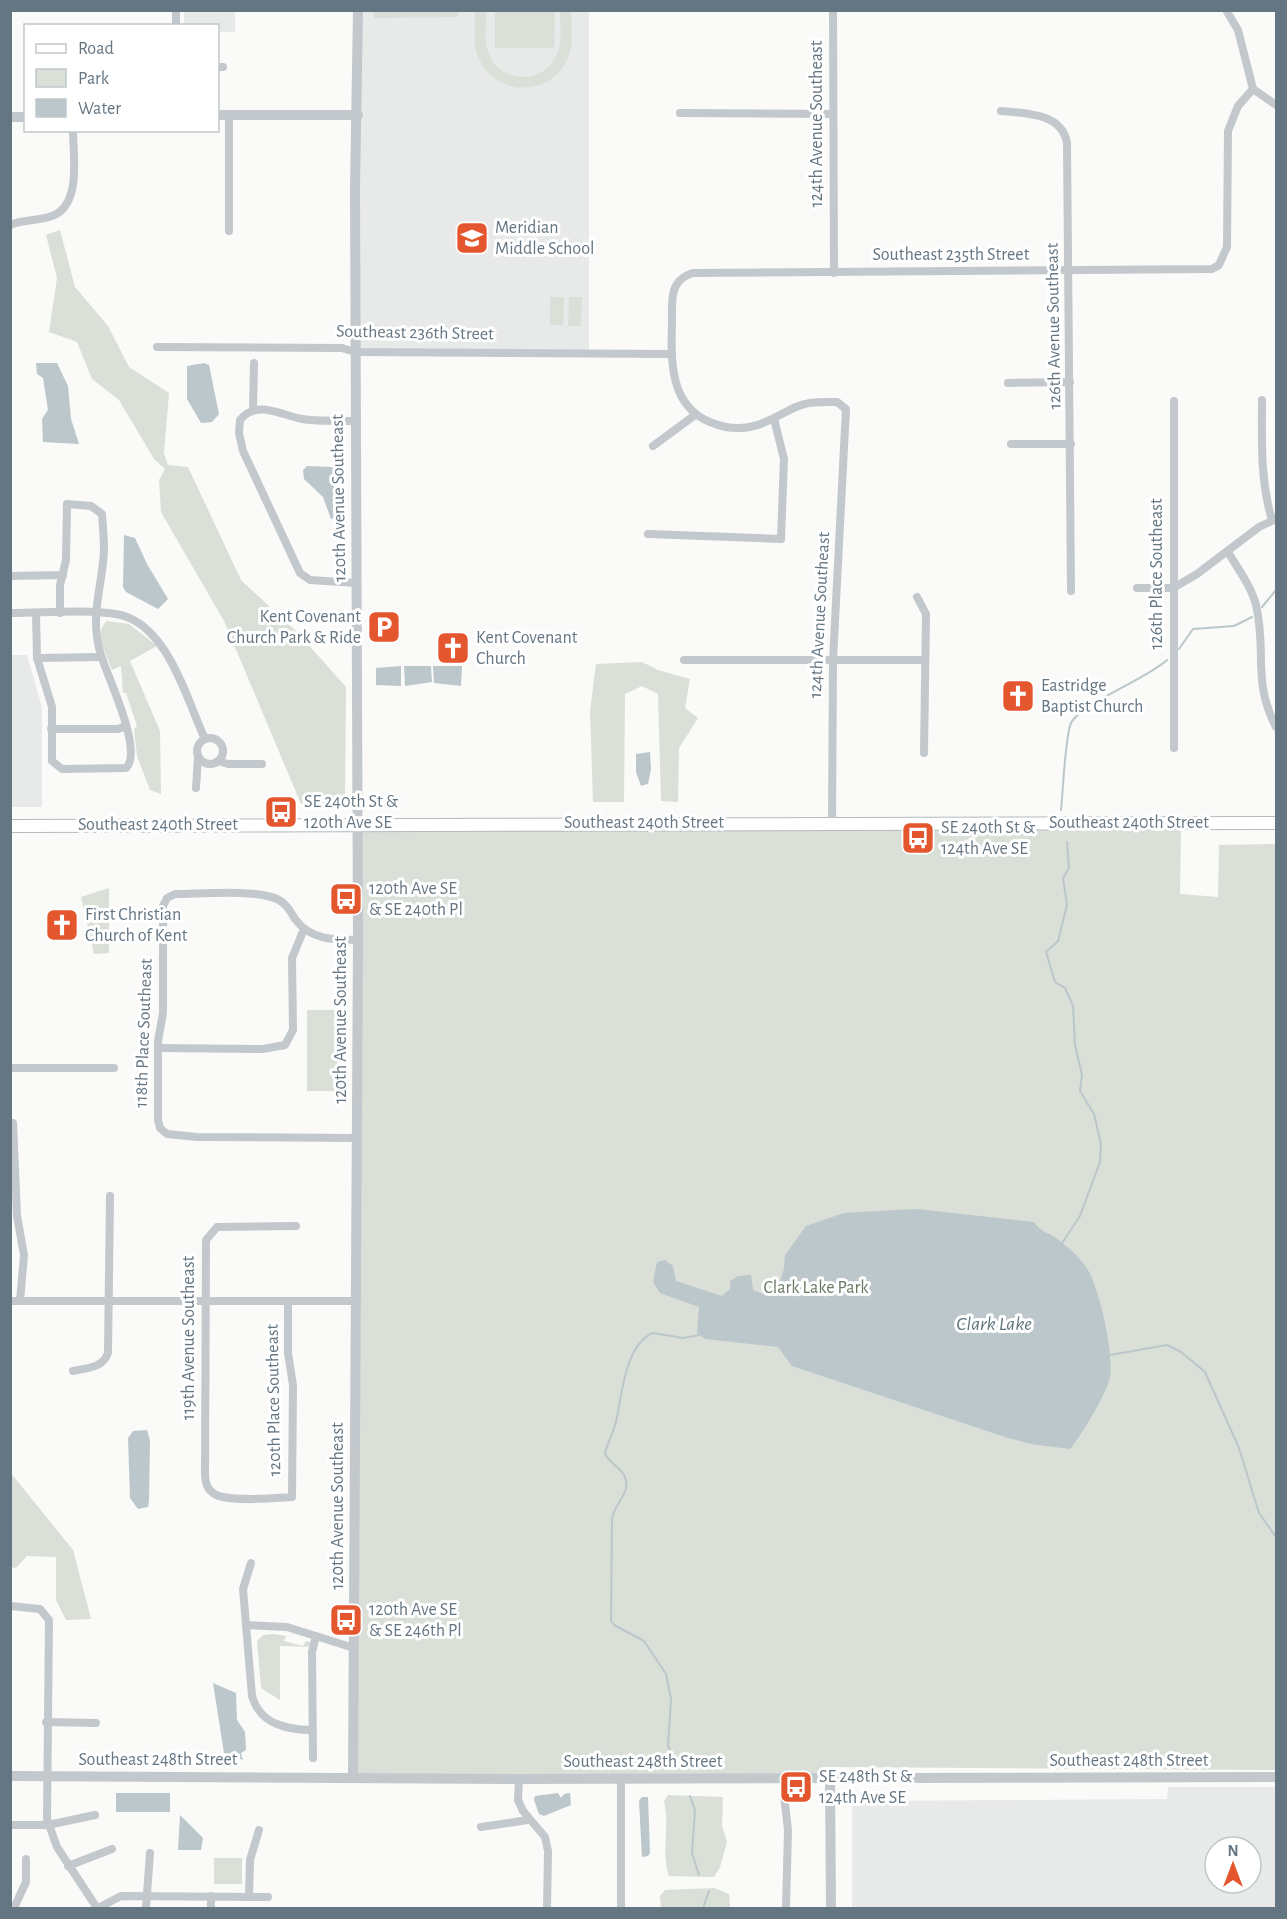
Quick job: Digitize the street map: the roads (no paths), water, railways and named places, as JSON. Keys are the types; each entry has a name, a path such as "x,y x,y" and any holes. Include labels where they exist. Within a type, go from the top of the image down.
{"main road":[{"name":"Southeast 240th Street","path":"10,826 1276,823"}],"street":[{"name":"120th Avenue Southeast","path":"353,1778 358,940 354,421 358,10"},
{"name":"124th Avenue Southeast","path":"833,10 834,273"},
{"path":"1226,10 1238,30 1253,89 1276,105"},
{"name":"Southeast 235th Street","path":"672,354 672,295 682,276 693,273 1200,272 1220,265 1225,257 1228,238 1228,131 1238,106 1253,89"},
{"name":"126th Avenue Southeast","path":"1001,111 1037,115 1055,123 1065,132 1067,143 1070,271 1071,591"},
{"path":"680,113 833,114"},
{"path":"219,115 358,115"},
{"path":"229,115 229,231"},
{"path":"10,225 54,216 65,206 73,186 73,132"},
{"name":"Southeast 236th Street","path":"157,347 342,348 355,352 672,354"},
{"path":"648,534 781,539 783,459 774,419 737,429 695,416 682,400 675,383 672,354"},
{"path":"253,410 254,363"},
{"path":"1008,383 1070,382"},
{"path":"1137,588 1173,588 1228,552 1242,538 1274,519 1264,492 1262,474 1262,400"},
{"name":"126th Place Southeast","path":"1174,401 1174,748"},
{"name":"124th Avenue Southeast","path":"774,419 798,406 812,403 837,402 846,409 833,660 831,823"},
{"path":"354,421 303,419 274,410 253,410 240,420 241,443 300,573 310,580 357,584"},
{"path":"653,446 695,416"},
{"path":"1011,444 1071,444"},
{"path":"36,613 37,658 52,707 50,755 55,765 62,769 120,769 129,765 131,754 126,726 96,637 95,614 104,552 102,514 91,506 67,504 66,560 60,613"},
{"path":"1228,552 1256,604 1260,635 1261,685 1267,709 1276,727"},
{"path":"10,576 63,575"},
{"path":"917,597 926,614 924,753"},
{"path":"10,613 95,614 127,617 152,633 165,650 205,739"},
{"path":"37,658 102,657"},
{"path":"684,660 926,660"},
{"path":"51,729 118,729 126,726"},
{"path":"196,788 197,748 205,739"},
{"path":"205,739 216,740 222,746 222,754 218,761"},
{"path":"198,757 207,763 218,761 228,764 262,764"},
{"name":"118th Place Southeast","path":"304,929 283,902 265,895 175,894 166,898 163,906 163,1013 158,1048 158,1120 164,1132 173,1136 357,1138"},
{"path":"158,1048 263,1049 285,1045 293,1030 292,958 294,947 304,929 330,939 358,940"},
{"path":"10,1068 114,1068"},
{"path":"14,1123 17,1216 24,1255 15,1301 356,1301"},
{"path":"73,1371 96,1366 104,1362 107,1356 110,1196"},
{"name":"119th Avenue Southeast","path":"292,1497 230,1498 214,1495 207,1487 205,1476 205,1301 206,1240 211,1231 217,1227 296,1226"},
{"name":"120th Place Southeast","path":"288,1301 288,1353 293,1385 292,1497"},
{"path":"251,1563 243,1589 252,1696 262,1716 292,1730 312,1731"},
{"path":"10,1606 32,1607 45,1613 49,1620 46,1722 48,1825 68,1866 98,1908 121,1896 268,1897"},
{"path":"246,1625 287,1627 354,1648"},
{"path":"313,1758 312,1652 316,1635"},
{"path":"46,1722 96,1723"},
{"name":"Southeast 248th Street","path":"10,1776 519,1779 1276,1777"},
{"path":"830,1777 831,1908"},
{"path":"621,1778 621,1908"},
{"path":"519,1779 518,1800 528,1820 545,1837 548,1851 547,1908"},
{"path":"784,1795 788,1830 786,1908"},
{"path":"10,1825 48,1825 95,1815"},
{"path":"480,1827 528,1820"},
{"path":"249,1897 249,1860 259,1830"},
{"path":"68,1866 112,1849"},
{"path":"146,1908 150,1853"},
{"path":"14,1908 26,1882 26,1859"},
{"path":"211,1896 211,1908"}],"water":[{"path":"36,363 57,363 68,386 71,419 79,444 43,442 42,419 48,410 43,378 37,374"},
{"path":"204,363 209,365 219,414 212,422 201,423 187,399 187,366"},
{"path":"307,466 332,467 340,471 340,511 337,518 331,519 323,497 304,479 303,470"},
{"path":"124,535 135,538 147,564 168,599 158,609 126,592 123,587"},
{"path":"401,666 401,686 376,685 376,668"},
{"path":"404,666 431,666 432,682 405,686"},
{"path":"433,666 462,666 461,686 434,683"},
{"path":"650,752 651,769 648,784 641,786 636,772 636,754"},
{"name":"Clark Lake","path":"916,1209 1034,1222 1069,1248 1088,1270 1097,1292 1105,1323 1110,1354 1110,1377 1093,1414 1070,1449 1031,1444 1008,1438 792,1366 778,1347 705,1339 697,1333 699,1307 660,1293 653,1282 657,1262 665,1260 673,1266 676,1281 722,1296 730,1289 730,1281 738,1276 751,1275 753,1290 764,1294 777,1289 784,1269 785,1255 806,1226 844,1213"},
{"path":"147,1430 150,1440 149,1501 148,1507 138,1509 130,1498 128,1438 133,1431"},
{"path":"213,1683 236,1693 237,1720 245,1732 246,1750 241,1753 243,1760 224,1753"},
{"path":"116,1793 170,1793 170,1812 116,1812"},
{"path":"558,1793 561,1798 564,1794 570,1793 571,1805 544,1816 539,1814 534,1800 535,1796"},
{"path":"642,1797 648,1797 650,1853 642,1857 639,1801"},
{"path":"180,1815 203,1838 201,1850 178,1850"}],"waterway":[{"path":"1262,607 1276,590"},
{"path":"1179,649 1193,629 1234,626 1252,617"},
{"path":"1061,810 1071,723 1087,708 1167,660"},
{"path":"1062,1243 1080,1216 1100,1162 1101,1144 1094,1114 1080,1091 1082,1075 1075,1045 1073,1006 1065,988 1055,982 1046,952 1058,941 1067,905 1063,878 1069,868 1067,842"},
{"path":"678,1769 668,1746 671,1699 666,1674 644,1641 614,1625 611,1621 612,1519 625,1492 626,1481 622,1472 605,1453 616,1422 623,1382 637,1347 653,1333 683,1338 700,1335"},
{"path":"1110,1355 1167,1345 1181,1352 1205,1372 1239,1448 1259,1513 1276,1537"},
{"path":"690,1796 695,1810 692,1853 699,1875"},
{"path":"703,1908 709,1891"}],"place":[{"name":"Meridian Middle School","path":"472,238"},
{"name":"Kent Covenant Church Park & Ride","path":"384,627"},
{"name":"Kent Covenant Church","path":"453,648"},
{"name":"Eastridge Baptist Church","path":"1018,696"},
{"name":"SE 240th St & 120th Ave SE","path":"281,812"},
{"name":"SE 240th St & 124th Ave SE","path":"918,838"},
{"name":"120th Ave SE & SE 240th Pl","path":"346,899"},
{"name":"First Christian Church of Kent","path":"62,925"},
{"name":"120th Ave SE & SE 246th Pl","path":"346,1620"},
{"name":"SE 248th St & 124th Ave SE","path":"796,1787"}],"park label":[{"name":"Clark Lake Park","path":"816,1288"}]}
